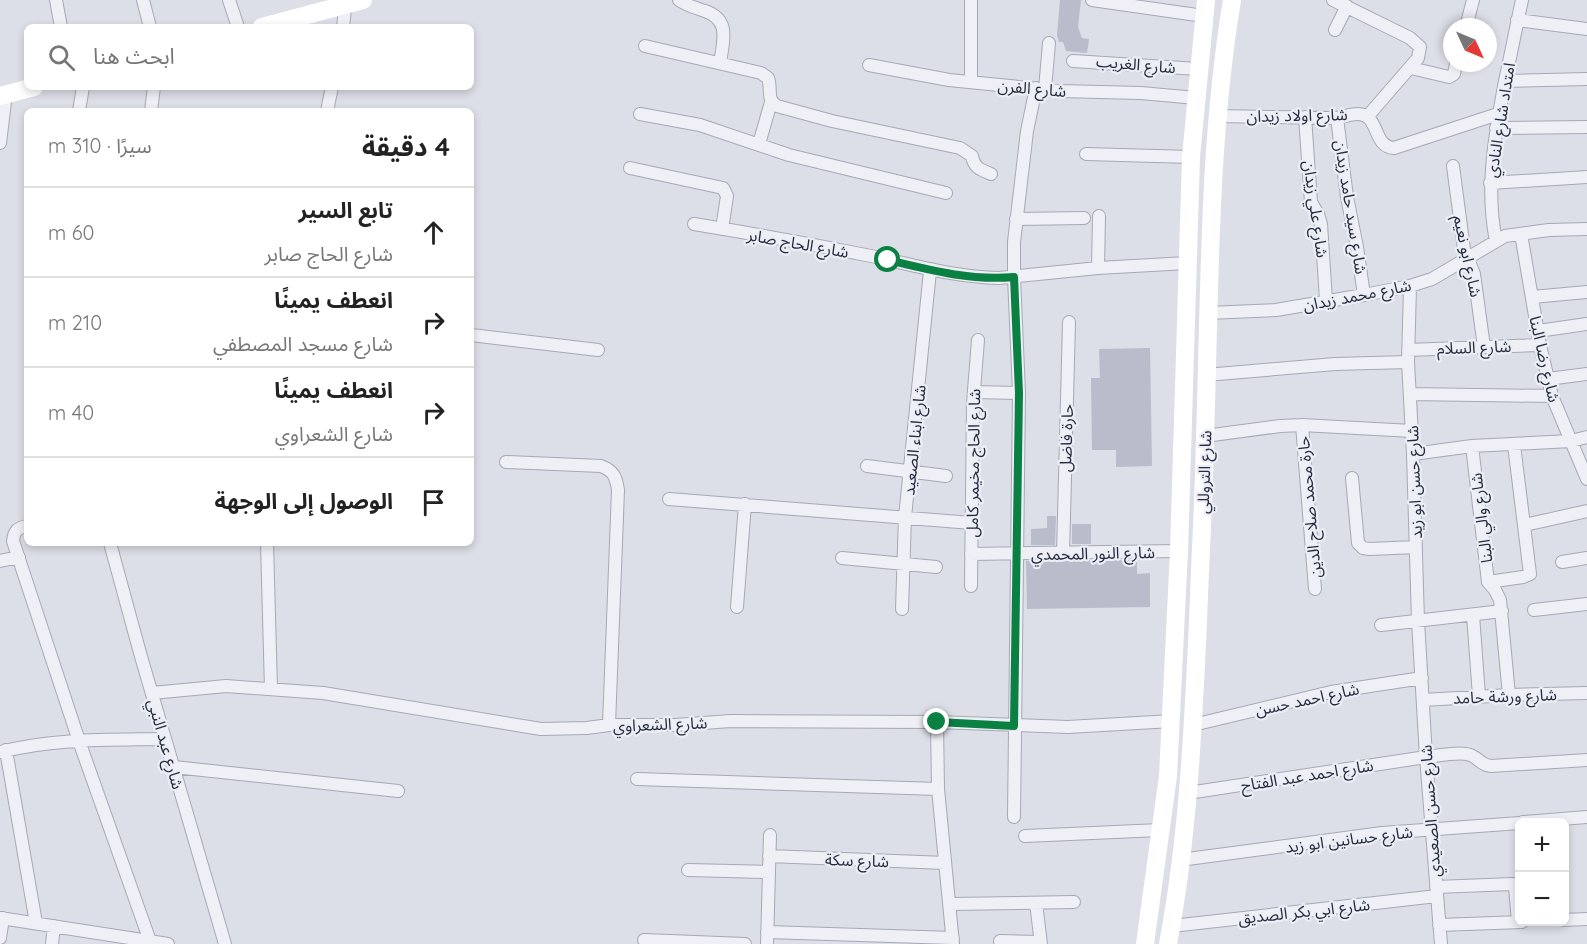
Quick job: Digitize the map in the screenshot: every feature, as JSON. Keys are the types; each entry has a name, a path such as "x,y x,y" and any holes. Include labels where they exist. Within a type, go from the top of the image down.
{"street":[{"path":"56,0 60,24"},
{"path":"143,0 149,24"},
{"path":"229,0 236,24"},
{"path":"679,0 713,14 720,20 724,37 720,63"},
{"path":"971,0 971,82"},
{"path":"1092,0 1205,8"},
{"name":"شارع التروللي","path":"1168,944 1188,793 1193,725 1205,436 1210,214 1217,116 1232,0"},
{"path":"1333,0 1416,42 1420,47 1420,53 1411,68 1367,117"},
{"path":"1468,18 1473,0"},
{"name":"امتداد شارع النادي","path":"1496,241 1490,202 1490,183 1498,114 1522,0"},
{"path":"272,24 352,1"},
{"path":"344,24 352,1"},
{"path":"1335,30 1347,6"},
{"name":"شارع التروللي","path":"1145,944 1168,776 1172,721 1191,157 1205,8"},
{"path":"1517,20 1587,28"},
{"path":"1014,817 1019,393 1014,242 1027,131 1041,89 1049,43"},
{"path":"645,46 766,74 770,81 771,102 759,144"},
{"name":"شارع الغريب","path":"1073,61 1198,69"},
{"name":"شارع الفرن","path":"869,65 932,78 971,82 1092,93 1141,93 1196,98"},
{"path":"1411,68 1449,77 1454,72"},
{"path":"1505,81 1587,79"},
{"path":"0,143 3,95 24,90"},
{"path":"80,108 83,90"},
{"path":"151,108 154,90"},
{"path":"328,108 331,90"},
{"path":"771,102 777,106 832,121 960,148 972,156 973,163 979,169 991,174"},
{"path":"640,114 700,125 789,155 946,193"},
{"name":"شارع اولاد زيدان","path":"1217,116 1337,118 1356,114 1367,117 1384,145 1394,148 1498,114"},
{"name":"شارع علي زيدان","path":"1305,117 1311,202 1318,214 1320,224 1326,300"},
{"name":"شارع سيد حامد زيدان","path":"1337,118 1347,197 1364,296"},
{"path":"1496,128 1587,127"},
{"path":"1086,154 1191,157"},
{"name":"شارع ابو نعيم","path":"1453,166 1464,249 1474,273 1484,347"},
{"path":"630,168 723,188 727,196 722,229"},
{"path":"1490,183 1587,177"},
{"path":"1098,268 1099,216"},
{"path":"1016,219 1084,218"},
{"name":"شارع الحاج صابر","path":"694,224 841,250 930,271 983,278 1187,263"},
{"name":"شارع محمد زيدان","path":"1208,313 1275,310 1410,286 1432,279 1505,236 1549,230 1587,229"},
{"name":"شارع رضا البنا","path":"1521,234 1540,345 1552,396 1587,479"},
{"name":"شارع ابناء الصعيد","path":"902,609 905,517 930,271"},
{"name":"شارع حسن ابو زيد","path":"1410,286 1408,356 1422,678"},
{"path":"1532,297 1587,292"},
{"name":"حارة فاضل","path":"1063,554 1069,322"},
{"path":"1538,331 1587,324"},
{"path":"474,335 598,350"},
{"name":"شارع الحاج مخيمر كامل","path":"971,586 974,392 978,340"},
{"name":"شارع السلام","path":"1206,375 1335,364 1484,347 1540,345"},
{"path":"1548,379 1587,374"},
{"path":"974,392 1019,393"},
{"path":"1410,394 1552,396"},
{"path":"1205,436 1302,425 1412,431"},
{"name":"حارة محمد صلاح الدين","path":"1302,425 1315,589"},
{"path":"1413,454 1472,446 1571,441 1587,437"},
{"path":"1488,582 1530,574 1514,445"},
{"name":"شارع والي البنا","path":"1472,446 1488,582 1495,590 1502,611 1509,695"},
{"path":"506,462 601,466 611,470 616,478 618,490 609,725"},
{"path":"867,466 946,476"},
{"path":"1352,478 1358,543 1363,548 1370,549 1416,547"},
{"path":"669,499 972,523"},
{"path":"737,607 745,504"},
{"path":"1525,525 1587,511"},
{"path":"24,527 14,533 13,541 79,741 150,941"},
{"name":"شارع عبد النبي","path":"111,546 225,944"},
{"path":"267,546 270,689"},
{"name":"شارع النور المحمدي","path":"971,554 1179,551"},
{"path":"0,561 19,557"},
{"path":"842,558 936,567"},
{"path":"1562,562 1587,558"},
{"path":"1534,610 1587,604"},
{"path":"1381,625 1502,611"},
{"path":"1473,615 1479,696"},
{"name":"شارع احمد حسن","path":"1193,725 1331,692 1422,678"},
{"name":"شارع حسن الصعيدي","path":"1422,678 1431,830 1441,944"},
{"name":"شارع الشعراوي","path":"152,693 226,686 270,689 376,701 530,728 564,729 609,725 675,725 731,721 937,722 1068,727 1172,721"},
{"name":"شارع ورشة حامد","path":"1423,700 1587,693"},
{"path":"770,835 767,938 953,941 939,789 937,722"},
{"path":"36,923 3,751 79,741 165,739"},
{"name":"شارع احمد عبد الفتاح","path":"1188,793 1426,757 1469,754 1478,762 1491,766 1587,760"},
{"path":"174,767 398,791"},
{"path":"638,779 939,789"},
{"name":"شارع حسانين ابو زيد","path":"1569,819 1587,818"},
{"name":"شارع حسانين ابو زيد","path":"1180,860 1382,833 1515,823"},
{"path":"1025,836 1160,830"},
{"name":"شارع سكة","path":"769,856 945,863"},
{"path":"688,870 769,872"},
{"name":"شارع ابي بكر الصديق","path":"1172,926 1436,892 1512,884 1515,887"},
{"path":"950,904 1074,902"},
{"path":"1000,941 1040,943 1036,903"},
{"path":"0,938 2,918 54,926 110,940 168,944"},
{"path":"1569,920 1587,919"},
{"path":"1439,925 1515,922"},
{"path":"52,944 54,926"},
{"path":"644,940 744,944"}],"building":[{"path":"1060,0 1081,0 1078,27 1082,38 1089,39 1087,53 1066,51 1063,42 1059,42 1057,35"},
{"path":"1150,348 1152,466 1116,467 1116,450 1092,450 1091,378 1100,378 1099,349"},
{"path":"1047,516 1056,516 1055,545 1031,545 1031,529 1047,528"},
{"path":"1072,524 1091,524 1091,544 1072,544"},
{"path":"1137,560 1137,574 1150,573 1150,607 1027,609 1026,561"}],"route":[{"path":"888,260 930,271 983,278 1014,277 1019,393 1014,726 937,722"}]}
